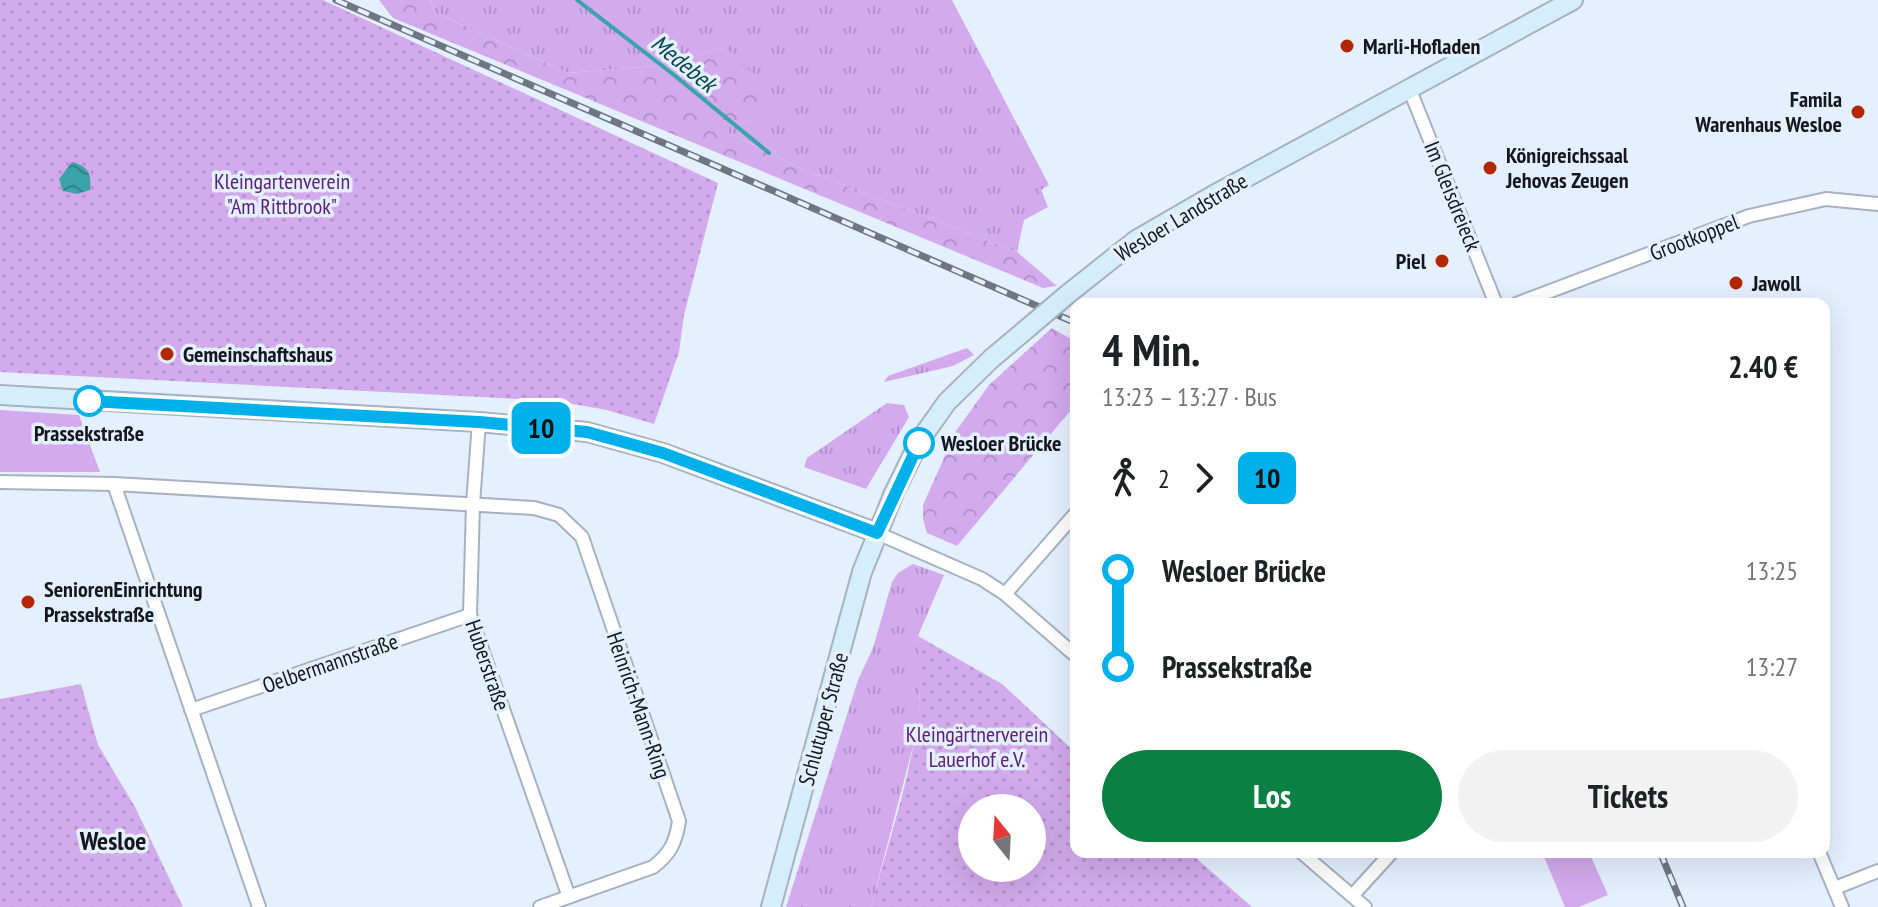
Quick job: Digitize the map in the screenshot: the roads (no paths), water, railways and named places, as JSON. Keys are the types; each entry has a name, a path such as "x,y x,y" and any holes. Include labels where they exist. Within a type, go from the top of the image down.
{"main road":[{"name":"Wesloer Landstraße","path":"877,533 920,440 947,402 991,359 1136,240 1276,160 1573,0"},
{"path":"0,395 479,422 587,432 663,453 877,533"},
{"name":"Schlutuper Straße","path":"771,907 862,572 877,533"}],"street":[{"name":"Im Gleisdreieck","path":"1409,88 1494,298"},
{"name":"Grootkoppel","path":"1532,298 1749,216 1826,199 1878,204"},
{"name":"Huberstraße","path":"479,422 470,615 569,897"},
{"path":"0,482 114,484 473,504"},
{"path":"114,484 259,907"},
{"name":"Heinrich-Mann-Ring","path":"473,504 534,508 559,515 582,537 679,821 677,839 666,857 653,867 540,907"},
{"path":"1005,594 1070,520"},
{"path":"877,533 960,568 1005,594 1070,651"},
{"name":"Oelbermannstraße","path":"191,710 470,615"},
{"path":"1308,858 1365,907"},
{"path":"1352,896 1387,858"},
{"path":"1822,858 1842,907"},
{"path":"1835,888 1878,871"}],"water":[{"path":"72,162 88,172 90,190 77,194 63,191 59,179"}],"waterway":[{"name":"Medebek","path":"577,0 769,153"}],"railway":[{"path":"336,0 1070,320"},
{"path":"1663,858 1683,907"}],"place":[{"name":"Marli-Hofladen","path":"1347,46"},
{"name":"Famila Warenhaus Wesloe","path":"1858,112"},
{"name":"Königreichssaal Jehovas Zeugen","path":"1490,168"},
{"name":"Piel","path":"1442,261"},
{"name":"Jawoll","path":"1736,283"},
{"name":"Gemeinschaftshaus","path":"167,354"},
{"name":"Prassekstraße","path":"89,401"},
{"name":"Wesloer Brücke","path":"919,443"},
{"name":"SeniorenEinrichtung Prassekstraße","path":"28,602"}],"district":[{"name":"Wesloe","path":"113,840"}],"park label":[{"name":"Kleingartenverein \"Am Rittbrook\"","path":"282,194"},
{"name":"Kleingärtnerverein Lauerhof e.V.","path":"977,746"}]}
